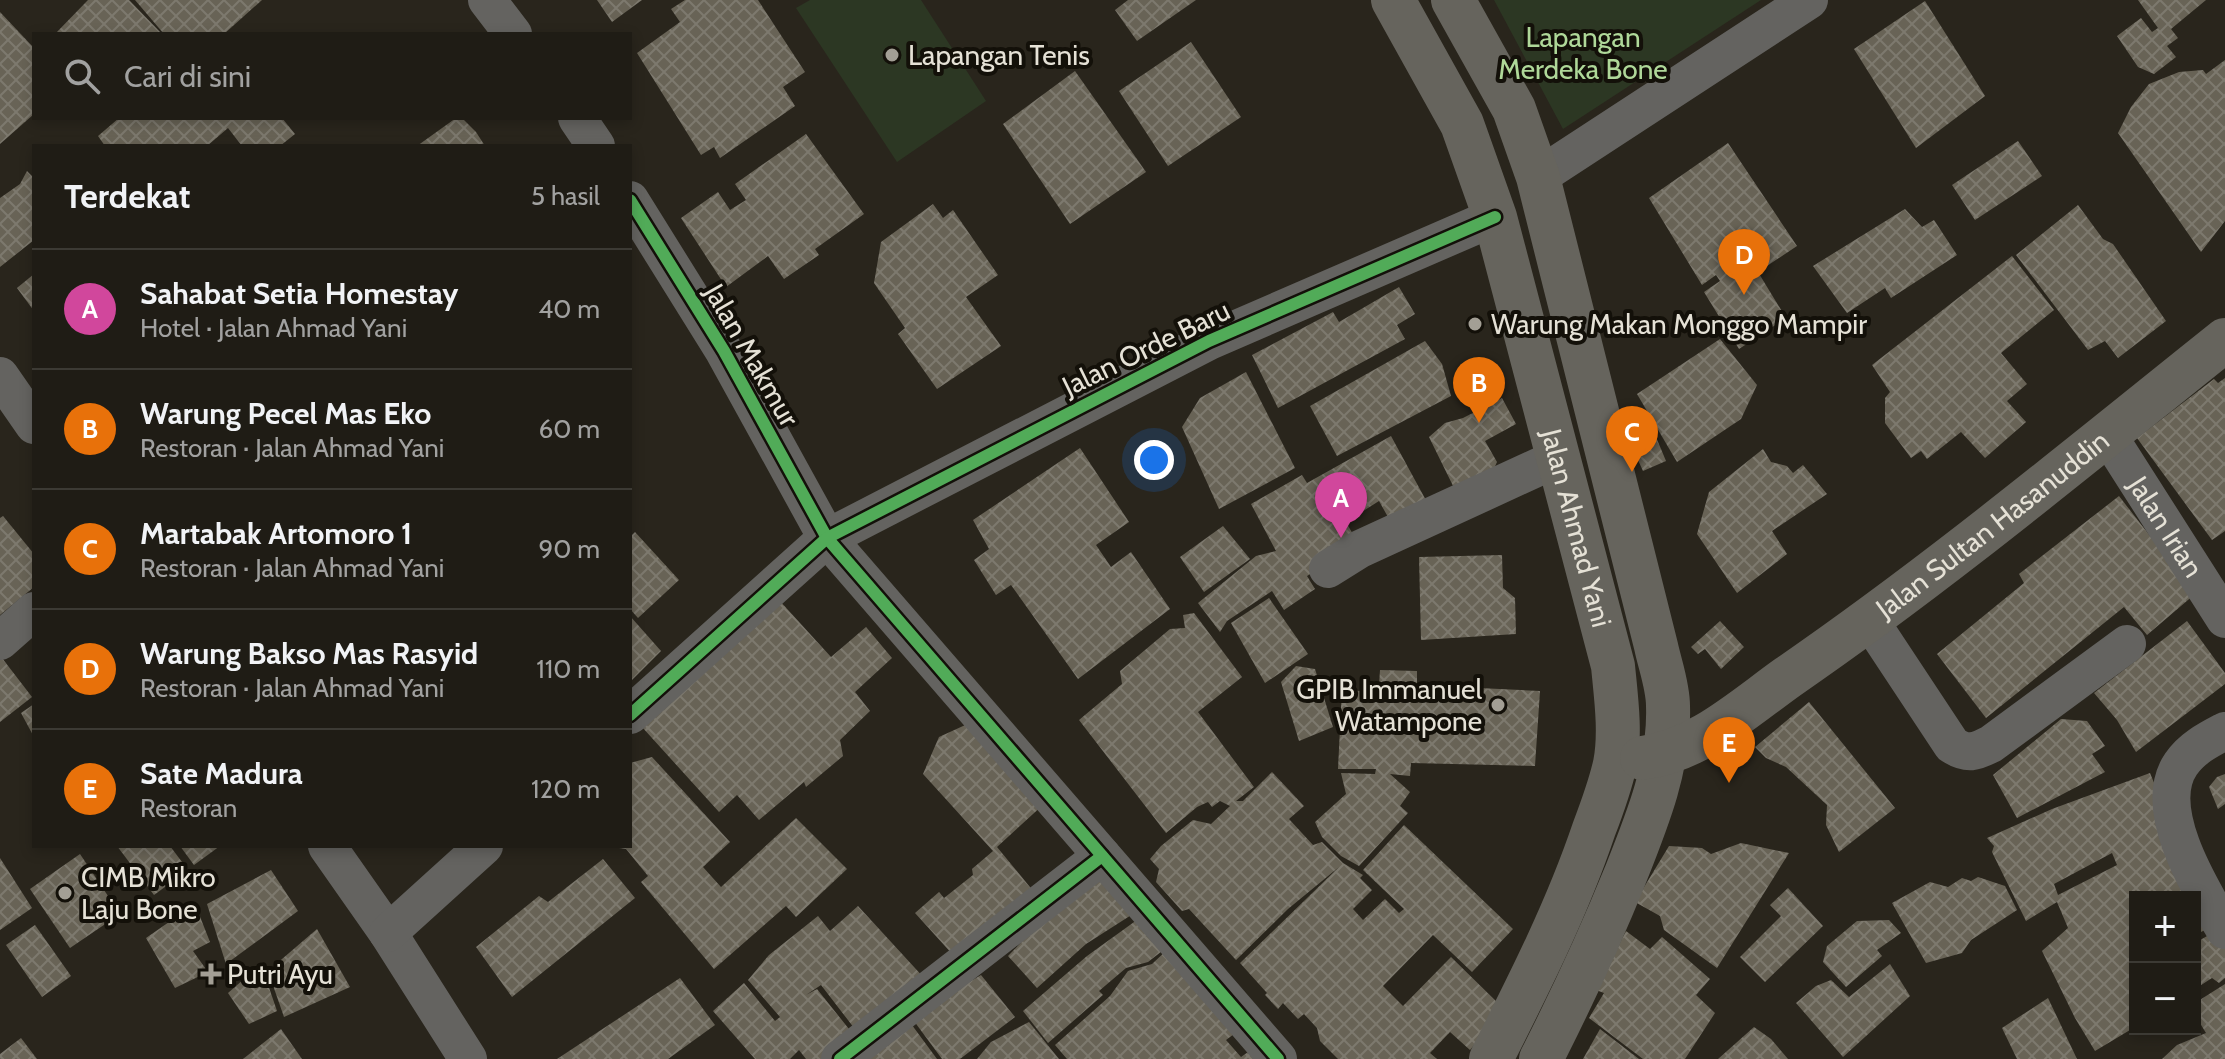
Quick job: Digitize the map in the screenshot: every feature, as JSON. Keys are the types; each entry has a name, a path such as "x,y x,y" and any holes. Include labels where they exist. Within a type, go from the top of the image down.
{"main road":[{"name":"Jalan Ahmad Yani","path":"1393,0 1462,124 1495,217 1613,666 1617,711 1615,761 1584,860 1548,947 1491,1059"},
{"name":"Jalan Ahmad Yani","path":"1453,0 1514,109 1538,177 1669,703 1660,778 1633,854 1589,965 1541,1059"},
{"name":"Jalan Sultan Hasanuddin","path":"1615,761 1665,755 1715,730 1870,621 2225,340"},
{"path":"1617,711 1669,703 1753,702"}],"street":[{"path":"487,0 511,32"},
{"path":"1538,177 1809,0"},
{"path":"578,120 595,144"},
{"name":"Jalan Makmur","path":"632,203 724,351 827,538 1278,1059"},
{"name":"Jalan Orde Baru","path":"632,713 827,538 1209,341 1495,217"},
{"path":"0,376 32,422"},
{"name":"Jalan Irian","path":"2107,434 2225,619"},
{"path":"1328,569 1360,549 1558,458"},
{"path":"0,641 32,613"},
{"path":"1870,621 1952,745 1972,753 1991,744 2127,644"},
{"path":"2225,731 2197,746 2180,765 2173,782 2171,802 2176,830 2195,880 2225,930"},
{"path":"328,848 388,933 468,1059"},
{"path":"388,933 482,848"},
{"path":"840,1059 1102,856"}],"green space":[{"name":"Lapangan Tenis","path":"810,0 921,0 986,101 897,162 796,8"},
{"name":"Lapangan Merdeka Bone","path":"1494,0 1761,0 1563,129"}],"building":[{"path":"88,0 129,0 160,32 57,32"},
{"path":"135,0 262,0 226,32 162,32"},
{"path":"597,0 642,0 612,22"},
{"path":"685,0 758,0 805,72 783,87 795,106 720,158 714,147 701,155 637,53 680,22 671,9"},
{"path":"1128,0 1196,0 1137,41 1115,10"},
{"path":"2138,0 2206,0 2171,29 2178,38 2167,46 2176,57 2154,74 2138,67 2117,36 2141,18 2152,32 2158,28"},
{"path":"1925,1 1985,96 1916,148 1854,49"},
{"path":"0,12 32,46 32,116 0,144"},
{"path":"1191,42 1241,117 1168,166 1119,91"},
{"path":"2225,60 2225,221 2201,252 2118,133 2131,107 2149,84 2179,72 2203,70 2206,74"},
{"path":"1075,71 1146,172 1070,224 1003,124"},
{"path":"117,120 284,120 295,134 282,144 240,144 228,128 209,144 104,144 98,136"},
{"path":"453,120 464,120 484,144 420,144"},
{"path":"806,134 864,214 815,249 819,255 784,279 768,256 726,287 681,218 718,192 730,210 746,200 735,184"},
{"path":"2018,141 2042,176 1975,220 1952,185"},
{"path":"1728,143 1797,246 1758,272 1786,318 1739,349 1704,292 1720,281 1716,275 1702,285 1649,198"},
{"path":"27,171 32,176 32,242 0,267 0,198 20,184"},
{"path":"933,204 943,218 953,210 998,275 966,297 1001,346 937,389 898,334 905,328 874,283 881,242"},
{"path":"2078,205 2103,239 2113,244 2166,321 2118,358 2105,341 2088,350 2016,255"},
{"path":"1905,209 1922,227 1934,220 1957,255 1891,298 1885,288 1847,313 1813,266"},
{"path":"2012,256 2054,310 2001,353 2027,384 2007,401 2026,422 1985,458 1961,432 1927,459 1921,451 1911,458 1885,423 1885,398 1890,392 1872,365"},
{"path":"32,276 32,308 17,288"},
{"path":"1399,287 1415,314 1397,325 1405,339 1278,408 1252,355 1333,312 1339,322"},
{"path":"1720,339 1757,385 1741,419 1677,462 1637,394"},
{"path":"1425,341 1442,364 1451,396 1337,456 1310,406"},
{"path":"1246,372 1295,468 1219,509 1182,427 1200,398"},
{"path":"2225,378 2225,531 2212,540 2137,438 2214,379 2218,383"},
{"path":"1502,398 1516,424 1485,441 1497,462 1490,477 1457,494 1429,437 1445,423 1463,418"},
{"path":"1391,436 1428,504 1393,526 1379,501 1346,522 1359,545 1307,576 1315,589 1284,610 1272,591 1227,621 1220,632 1198,603 1256,556 1276,551 1251,504 1302,475 1307,483"},
{"path":"1656,437 1666,461 1643,471 1632,447"},
{"path":"1080,448 1129,522 1096,545 1111,567 1131,552 1170,609 1078,679 1011,585 996,595 974,560 989,549 973,520"},
{"path":"1763,449 1771,462 1787,466 1793,473 1803,465 1827,494 1772,531 1787,554 1737,593 1697,534 1709,492"},
{"path":"2119,496 2195,594 2147,635 2124,607 1986,718 1937,654 2024,583 2019,574"},
{"path":"3,516 32,552 32,589 0,615 0,518"},
{"path":"1223,526 1250,559 1204,592 1180,557"},
{"path":"635,532 679,580 638,618 632,611 632,535"},
{"path":"1502,555 1503,588 1515,598 1516,634 1421,640 1419,557"},
{"path":"1269,598 1308,654 1265,683 1231,623"},
{"path":"779,600 831,657 866,627 892,658 855,692 870,711 840,740 843,756 806,787 804,782 759,820 737,795 719,812 642,727"},
{"path":"1194,613 1242,677 1198,712 1254,787 1236,801 1243,801 1272,772 1304,806 1289,819 1313,845 1322,842 1343,863 1363,875 1360,878 1372,890 1353,909 1363,920 1385,899 1399,913 1404,909 1363,870 1404,825 1513,929 1472,972 1433,935 1383,986 1403,1006 1451,957 1504,1009 1470,1050 1450,1032 1430,1053 1437,1059 1338,1059 1320,1041 1317,1028 1304,1014 1298,1019 1283,1003 1278,1009 1240,963 1339,867 1288,909 1236,960 1189,909 1182,911 1156,882 1159,869 1150,859 1161,846 1193,820 1211,824 1230,806 1220,801 1212,807 1208,802 1197,807 1166,833 1079,720 1122,684 1120,671 1170,629 1185,628 1183,615"},
{"path":"632,618 661,651 632,680"},
{"path":"1720,621 1744,647 1721,669 1705,649 1698,654 1691,647"},
{"path":"2187,621 2225,673 2225,684 2136,752 2117,720 2094,693"},
{"path":"2,658 32,697 0,722 0,660"},
{"path":"1296,666 1315,669 1333,727 1299,741 1281,682"},
{"path":"1380,670 1417,671 1417,685 1540,691 1535,766 1411,763 1410,776 1390,774 1410,792 1400,806 1408,813 1359,866 1341,856 1322,837 1315,822 1346,794 1341,773 1375,774 1376,769 1338,769 1342,687 1359,691 1379,685"},
{"path":"1809,702 1895,808 1839,852 1826,825 1827,805 1786,767 1766,758 1755,747"},
{"path":"32,705 32,733 21,713"},
{"path":"2061,719 2087,721 2105,746 2092,754 2105,772 2017,818 1993,775"},
{"path":"974,721 1044,804 997,847 1034,892 964,967 915,913 939,892 944,898 973,875 972,869 993,851 923,774 939,737"},
{"path":"652,757 730,842 703,867 721,887 796,818 847,869 796,917 786,906 714,969 641,882 648,876 626,849 619,848 632,848 632,762"},
{"path":"2150,773 2199,891 2129,891 2129,1031 2095,1051 2042,951 2068,928 2057,902 2026,921 1992,852 1994,846 1987,838 2052,809","holes":["2112,853 2117,865 2058,895 2054,884"]},
{"path":"2225,774 2225,804 2218,809 2209,787 2217,777"},
{"path":"1741,843 1789,853 1717,968 1664,930 1660,916 1635,902 1669,846 1702,848 1711,854"},
{"path":"119,848 172,848 188,870 154,895"},
{"path":"181,848 217,848 194,865"},
{"path":"80,854 120,914 70,948 30,889"},
{"path":"0,858 32,908 0,930"},
{"path":"603,859 635,898 512,997 476,947 539,896 548,902"},
{"path":"271,870 298,911 226,964 207,904"},
{"path":"1106,875 1136,912 1086,944 1037,988 1008,956 1046,917"},
{"path":"1978,877 2005,886 2017,910 1971,940 1962,953 1926,963 1892,903 1930,882 1948,887 1962,878 1971,881"},
{"path":"1788,888 1823,926 1765,982 1740,957 1781,916 1770,905"},
{"path":"2201,897 2213,926 2201,932"},
{"path":"195,904 210,942 193,951 208,972 175,988 146,938"},
{"path":"858,906 937,992 906,1017 937,1059 806,1059 799,1050 790,1059 755,1059 713,1011 744,983 775,1021 780,1017 748,980 769,955 818,916 830,931","holes":["821,985 861,1037 857,1039 817,989 806,995"]},
{"path":"1141,917 1166,948 1148,962 1126,968 1099,991 1103,995 1048,1043 1023,1011 1087,956"},
{"path":"1889,920 1901,933 1877,950 1882,956 1846,987 1823,962 1827,946 1857,921"},
{"path":"35,925 71,976 42,997 6,945"},
{"path":"317,929 350,987 284,1017 268,971"},
{"path":"1626,931 1650,949 1662,937 1710,979 1696,995 1715,1013 1685,1059 1643,1059 1589,1018 1604,993 1596,990"},
{"path":"2214,932 2225,949 2225,978 2219,983 2212,978 2201,985 2201,940"},
{"path":"1168,949 1238,1031 1226,1040 1241,1057 1248,1052 1254,1059 1067,1059 1055,1045 1110,996 1128,971 1152,964"},
{"path":"261,964 277,1011 249,1024 228,993"},
{"path":"1890,964 1910,996 1843,1057 1796,1003 1816,986 1831,980 1849,997"},
{"path":"981,975 1015,1017 960,1059 942,1059 911,1017"},
{"path":"680,978 715,1025 668,1059 557,1059"},
{"path":"2225,984 2225,1059 2162,1059 2177,1045 2206,1033 2201,1025 2201,999"},
{"path":"2048,998 2077,1059 2017,1059 2002,1028"},
{"path":"1029,1022 1059,1059 977,1059 991,1042"},
{"path":"1754,1027 1771,1039 1788,1059 1718,1059"},
{"path":"281,1029 302,1059 243,1059"},
{"path":"1600,1029 1639,1059 1583,1059"},
{"path":"21,1038 37,1059 0,1059 0,1054"}],"cycle path":[{"path":"632,203 724,351 827,538 1278,1059"},
{"path":"632,713 827,538 1209,341 1495,217"},
{"path":"840,1059 1102,856"}],"place":[{"name":"Lapangan Tenis","path":"892,55"},
{"name":"Warung Bakso Mas Rasyid","path":"1744,295"},
{"name":"Warung Makan Monggo Mampir","path":"1475,324"},
{"name":"Warung Pecel Mas Eko","path":"1479,423"},
{"name":"Martabak Artomoro 1","path":"1632,472"},
{"name":"Sahabat Setia Homestay","path":"1341,538"},
{"name":"GPIB Immanuel Watampone","path":"1498,705"},
{"name":"Sate Madura","path":"1729,783"},
{"name":"CIMB Mikro Laju Bone","path":"65,893"},
{"name":"Putri Ayu","path":"211,974"}]}
